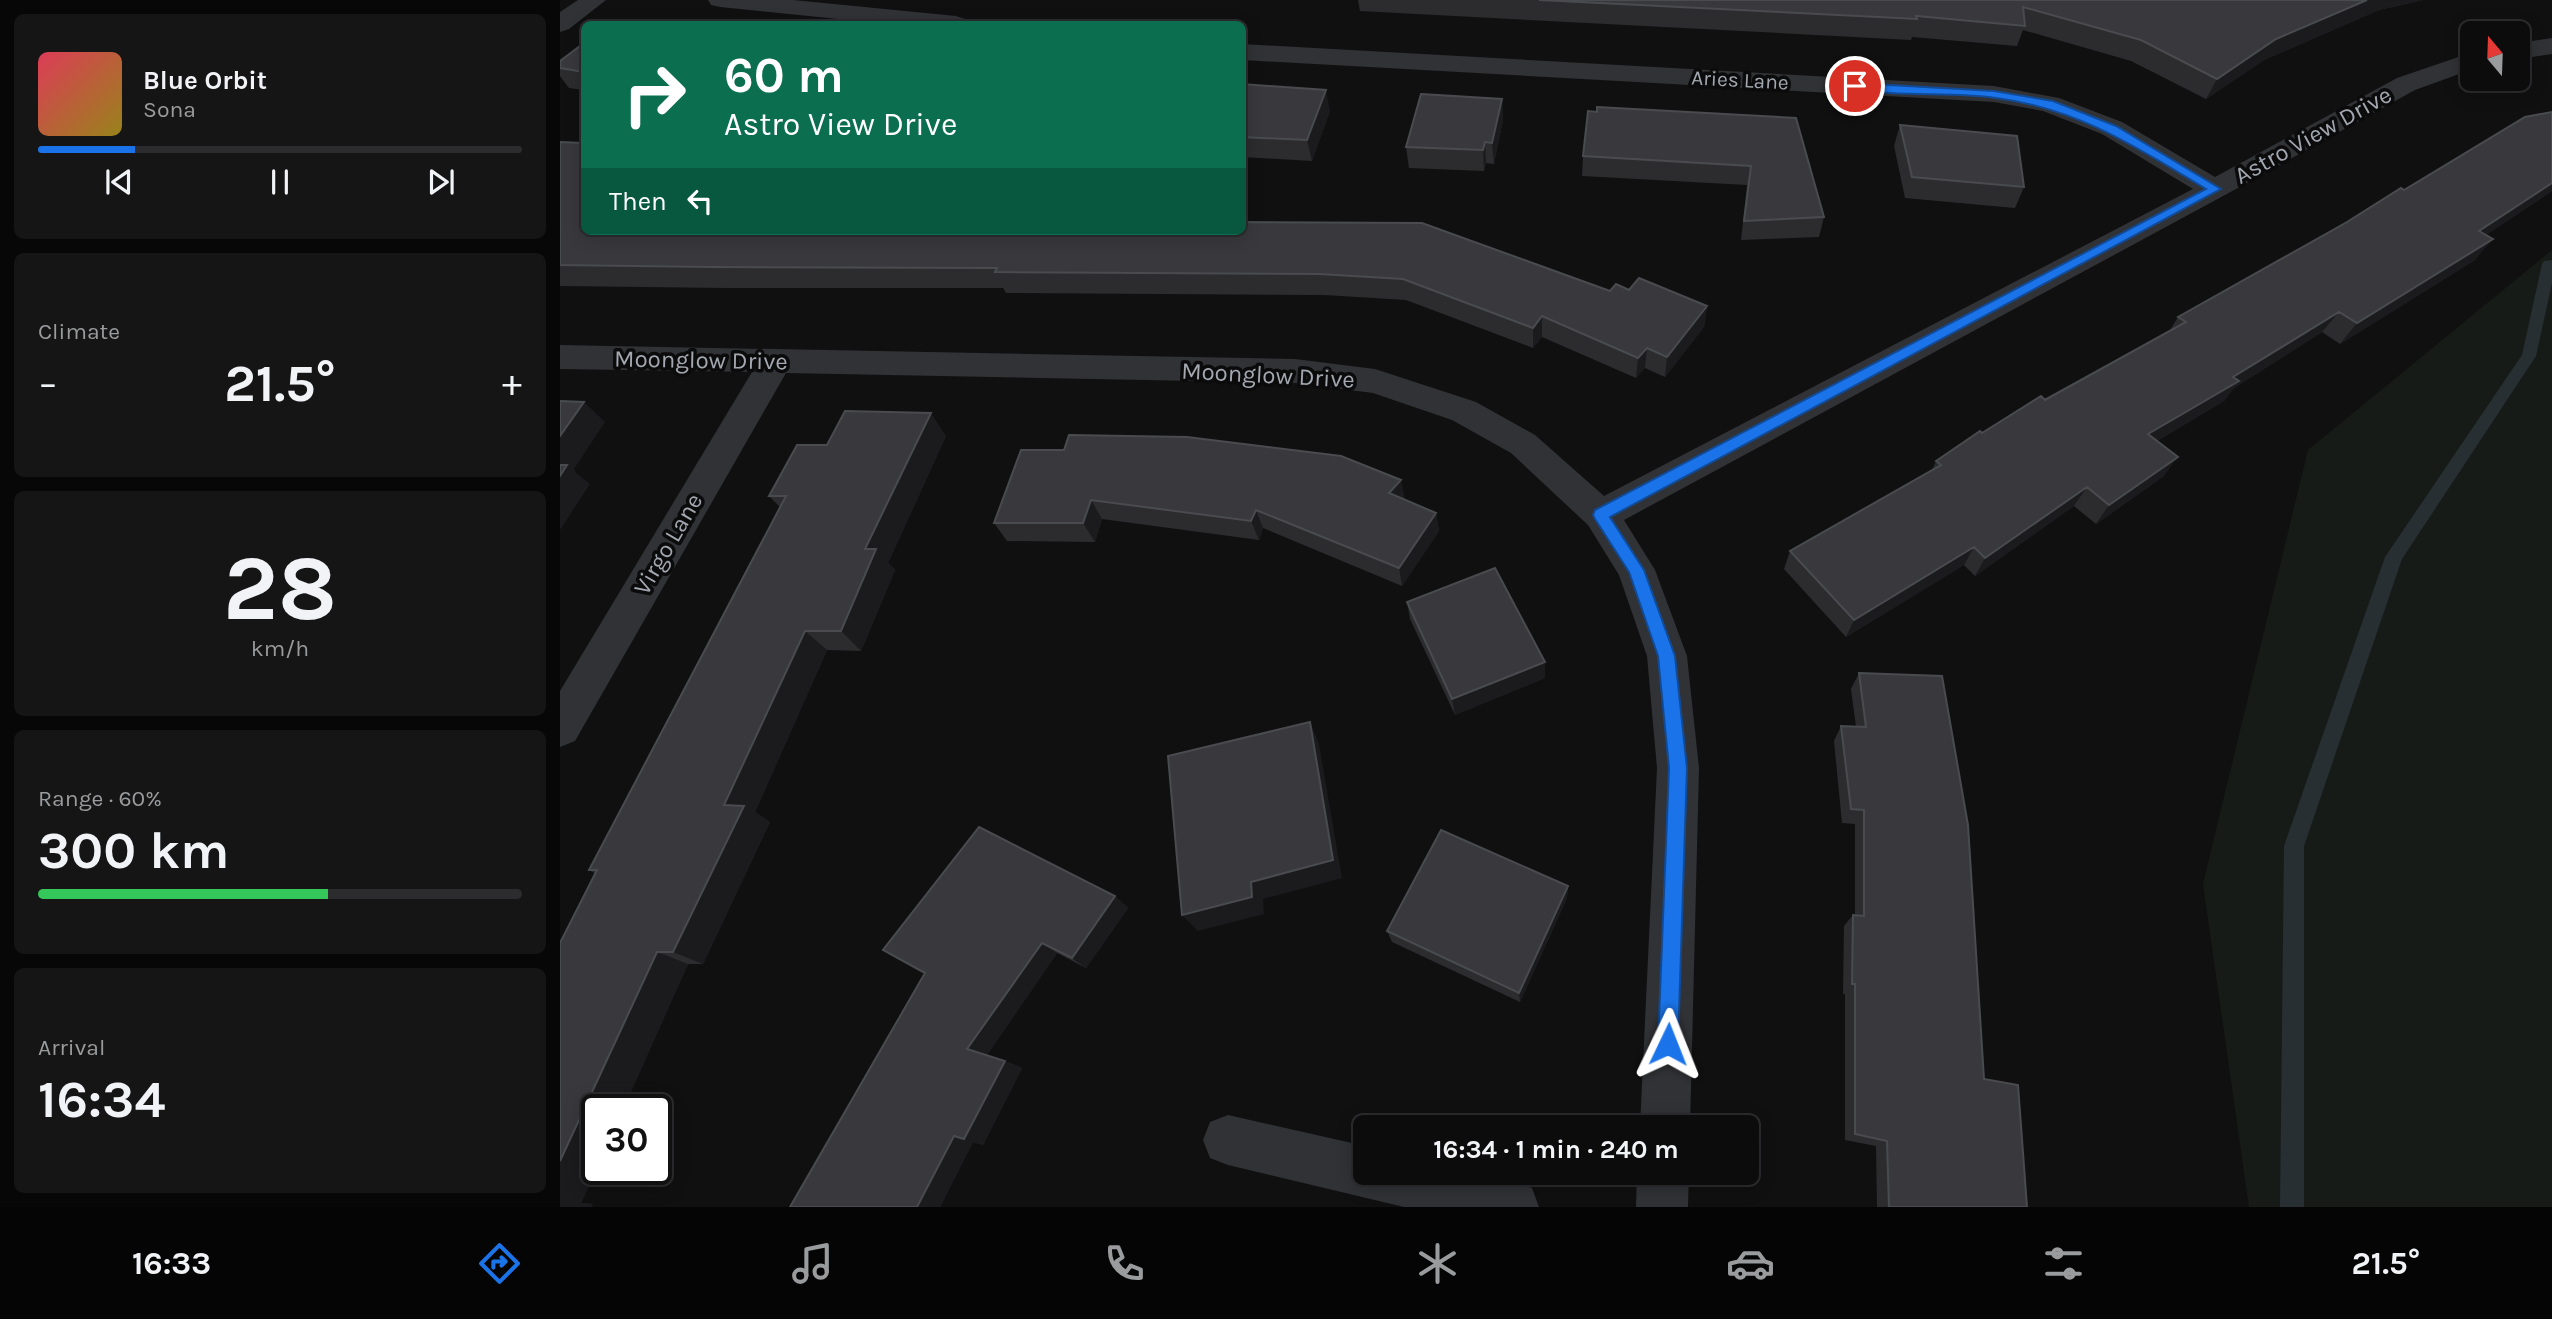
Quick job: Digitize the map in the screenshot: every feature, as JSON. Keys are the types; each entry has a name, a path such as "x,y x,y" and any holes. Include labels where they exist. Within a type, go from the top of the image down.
{"street":[{"path":"560,24 594,0"},
{"path":"720,0 926,21"},
{"path":"2530,49 2552,46"},
{"name":"Aries Lane","path":"1246,52 1994,94 2049,104 2112,128 2215,189"},
{"name":"Astro View Drive","path":"1601,515 2406,85 2460,65"},
{"name":"Moonglow Drive","path":"560,357 1295,371 1375,382 1464,411 1523,444 1601,515 1636,570 1667,656 1678,768 1665,1115"},
{"name":"Virgo Lane","path":"560,728 776,361"},
{"path":"1228,1140 1353,1169"},
{"path":"1421,1185 1513,1207"},
{"path":"1662,1207 1663,1185"}],"shaded area":[{"path":"2552,250 2552,1207 2249,1207 2203,884 2308,450"}],"building":[{"path":"1539,0 2367,0 2276,39 2217,79 2141,40 2023,7 2025,26 1916,16 1917,19"},
{"path":"581,45 581,72 560,68 560,61"},
{"path":"1246,84 1326,90 1307,140 1246,137"},
{"path":"1421,94 1502,99 1492,143 1485,142 1483,150 1406,147"},
{"path":"1597,107 1796,118 1824,217 1744,221 1751,166 1583,156 1588,111 1597,112"},
{"path":"2552,112 2552,183 2479,231 2493,239 2357,323 2339,312 2233,377 2239,381 2148,434 2178,457 2109,505 2087,487 1985,558 1974,547 1854,620 1790,551 1941,465 1936,461 1980,431 1982,433 2041,396 2045,400 2186,322 2178,317 2347,222 2401,188 2404,190 2525,117"},
{"path":"1900,125 2017,136 2024,187 1912,177"},
{"path":"560,142 581,143 581,235 1246,235 1246,222 1422,223 1610,291 1616,284 1629,290 1639,278 1707,306 1667,357 1647,348 1638,358 1542,316 1533,328 1403,279 1319,274 995,272 997,268 560,265"},
{"path":"560,401 584,402 560,436"},
{"path":"845,411 931,413 865,549 876,549 841,631 805,631 724,805 744,806 673,952 657,952 591,1094 581,1094 581,1116 560,1161 560,943 597,870 589,870 786,496 769,496 797,445 827,445"},
{"path":"1069,435 1187,437 1341,456 1401,480 1389,493 1436,513 1399,568 1256,510 1251,521 1091,500 1083,523 994,523 1021,450 1064,450"},
{"path":"560,465 567,465 560,476"},
{"path":"1495,568 1545,662 1452,699 1407,602"},
{"path":"1859,673 1942,676 1968,825 1984,1079 2018,1085 2027,1207 1889,1207 1887,1141 1855,1134 1853,915 1864,916 1864,810 1851,809 1841,726 1866,727"},
{"path":"1310,722 1333,860 1251,882 1252,897 1182,915 1168,756"},
{"path":"979,827 1115,896 1072,958 1042,943 967,1049 1005,1061 964,1139 954,1136 917,1207 790,1207 925,973 883,950"},
{"path":"1441,830 1568,886 1519,993 1387,931"}],"waterway":[{"path":"2292,1207 2294,846 2394,557 2529,356 2549,264 2552,265"}],"route":[{"path":"1668,1044 1678,768 1667,656 1636,570 1601,515 2215,189 2112,128 2049,104 1994,94 1855,86"}]}
